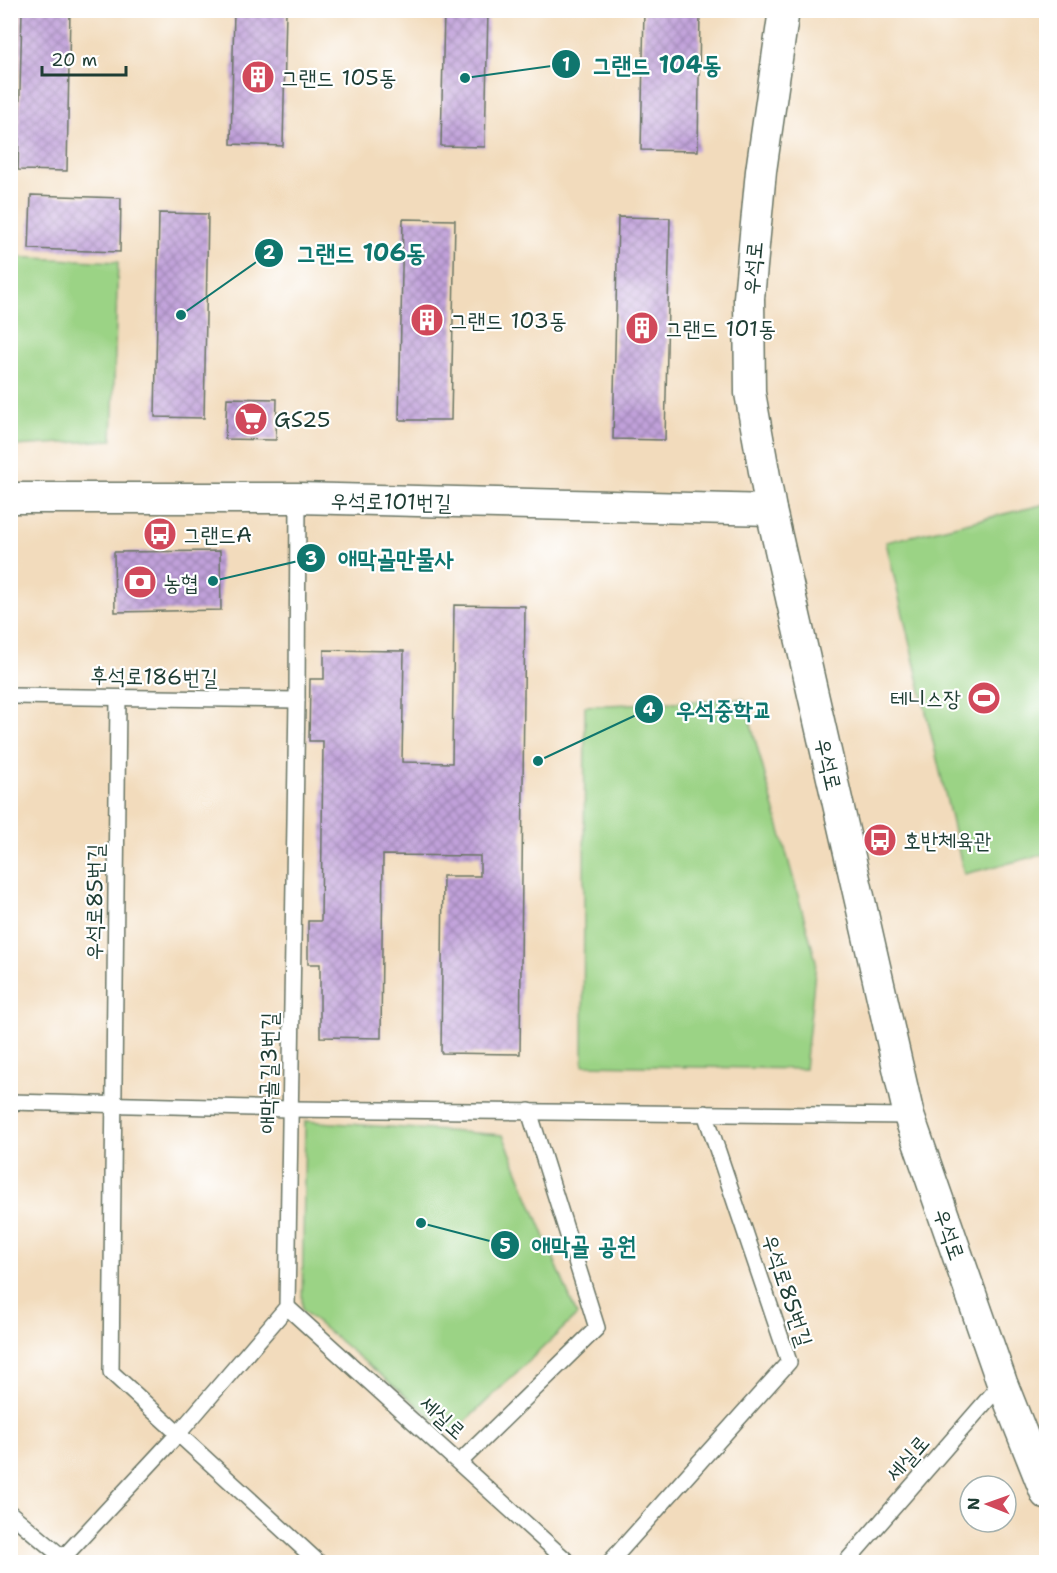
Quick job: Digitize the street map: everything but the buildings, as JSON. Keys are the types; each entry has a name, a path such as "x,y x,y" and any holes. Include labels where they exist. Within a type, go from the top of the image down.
{"street":[{"name":"우석로","path":"783,10 761,171 749,298 750,393 771,510 909,1116 1002,1383 1047,1494"},
{"name":"우석로101번길","path":"10,498 298,498 771,510"}],"lane":[{"name":"애막골길3번길","path":"287,1307 298,498"},
{"name":"후석로186번길","path":"10,696 297,700"},
{"name":"우석로85번길","path":"118,698 111,1372 178,1434"},
{"path":"10,1102 290,1109 909,1116"},
{"path":"460,1462 597,1328 529,1111"},
{"name":"우석로85번길","path":"610,1563 789,1362 705,1113"},
{"path":"10,1513 63,1561 178,1434 287,1307"},
{"name":"세실로","path":"287,1307 460,1462 568,1563"},
{"name":"세실로","path":"846,1563 1002,1383"},
{"path":"178,1434 318,1563"}],"green space":[{"path":"11,257 118,262 112,440 15,446 11,441"},
{"name":"테니스장","path":"1046,504 1046,854 964,874 886,542"},
{"path":"744,699 816,961 805,1069 583,1065 585,706"},
{"path":"305,1121 503,1135 577,1315 452,1434 302,1310"}],"place":[{"name":"그랜드 105동","path":"258,77"},
{"name":"그랜드 104동","path":"465,78"},
{"name":"그랜드 106동","path":"181,315"},
{"name":"그랜드 103동","path":"427,320"},
{"name":"그랜드 101동","path":"642,328"},
{"name":"GS25","path":"251,419"},
{"name":"그랜드A","path":"160,534"},
{"name":"애막골만물사","path":"213,581"},
{"name":"농협","path":"140,582"},
{"name":"테니스장","path":"984,698"},
{"name":"우석중학교","path":"538,761"},
{"name":"호반체육관","path":"880,840"},
{"name":"애막골 공원","path":"421,1223"}]}
